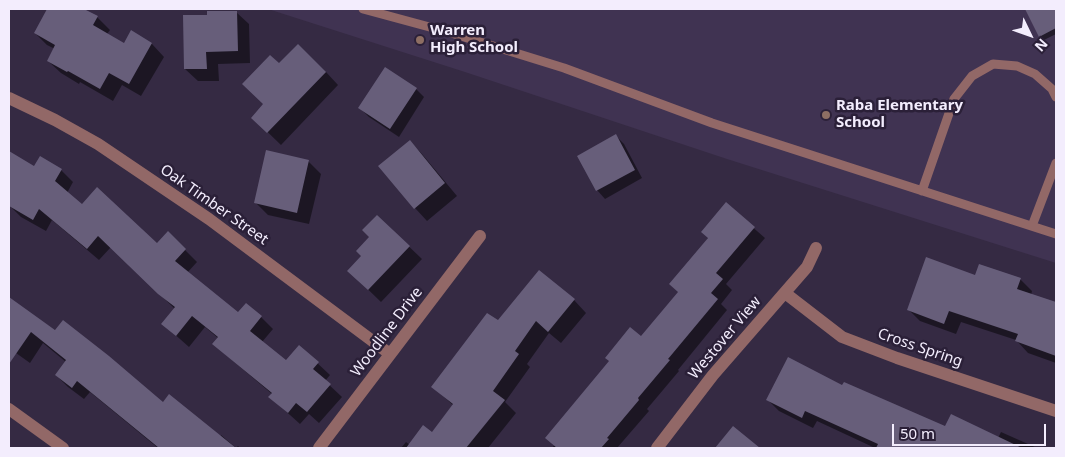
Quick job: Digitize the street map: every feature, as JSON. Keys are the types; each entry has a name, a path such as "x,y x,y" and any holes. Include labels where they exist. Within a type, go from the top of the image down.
{"street":[{"name":"Oak Timber Street","path":"9,98 55,120 106,150 209,219 390,354"},
{"name":"Woodline Drive","path":"319,448 480,236"},
{"name":"Westover View","path":"657,448 713,375 807,267 816,248"},
{"name":"Cross Spring","path":"785,292 842,337 897,358 1056,411"},
{"path":"9,409 63,448"}],"lane":[{"path":"364,9 448,32 564,68 712,123 1056,234"},
{"path":"922,191 954,99 972,76 993,64 1017,66 1035,74 1052,89 1056,97"},
{"path":"1032,226 1056,163"}],"shaded area":[{"name":"Raba Elementary School","path":"268,9 1056,9 1056,263 727,159"}],"building":[{"path":"47,9 84,9 98,16 93,25 124,43 131,30 152,43 129,84 109,73 100,89 47,61 55,45 34,33"},
{"path":"1025,9 1056,9 1056,28 1039,37"},
{"path":"207,11 237,11 238,51 206,52 207,69 184,69 183,15 207,15"},
{"path":"298,44 326,72 267,133 251,118 263,104 242,84 270,55 279,63"},
{"path":"385,67 417,88 390,129 358,108"},
{"path":"616,134 635,170 596,191 577,156"},
{"path":"410,140 445,183 414,209 378,166"},
{"path":"266,150 309,160 297,213 254,203"},
{"path":"9,151 34,166 40,156 62,169 55,181 82,204 97,187 157,243 168,231 186,249 175,261 238,312 246,303 262,316 250,331 286,360 299,345 319,362 313,369 331,384 307,412 296,403 288,413 268,397 272,393 212,344 218,337 192,316 176,336 161,324 175,307 158,294 98,236 87,249 39,209 33,220 9,206"},
{"path":"726,202 755,227 716,273 723,279 711,293 718,299 668,359 670,360 638,398 639,400 607,438 609,439 601,448 557,448 545,438 609,361 605,358 630,327 641,336 678,292 669,284 708,238 701,232"},
{"path":"377,215 410,246 368,290 347,271 361,256 356,251 369,237 362,230"},
{"path":"926,257 975,275 979,264 1021,278 1017,289 1056,302 1056,356 1015,341 1018,334 949,311 944,324 907,310"},
{"path":"539,270 575,299 548,332 536,321 515,351 519,354 493,391 505,400 466,448 406,448 423,425 432,432 453,404 431,387 487,313 498,320"},
{"path":"9,297 55,330 63,320 163,402 169,394 236,448 159,448 77,381 72,388 55,375 66,360 31,332 9,364"},
{"path":"788,357 842,385 844,382 945,426 951,414 1022,448 876,448 878,444 805,411 802,418 766,400"},
{"path":"733,426 760,448 715,448"}],"place":[{"name":"Warren High School","path":"420,40"},
{"name":"Raba Elementary School","path":"826,115"}]}
